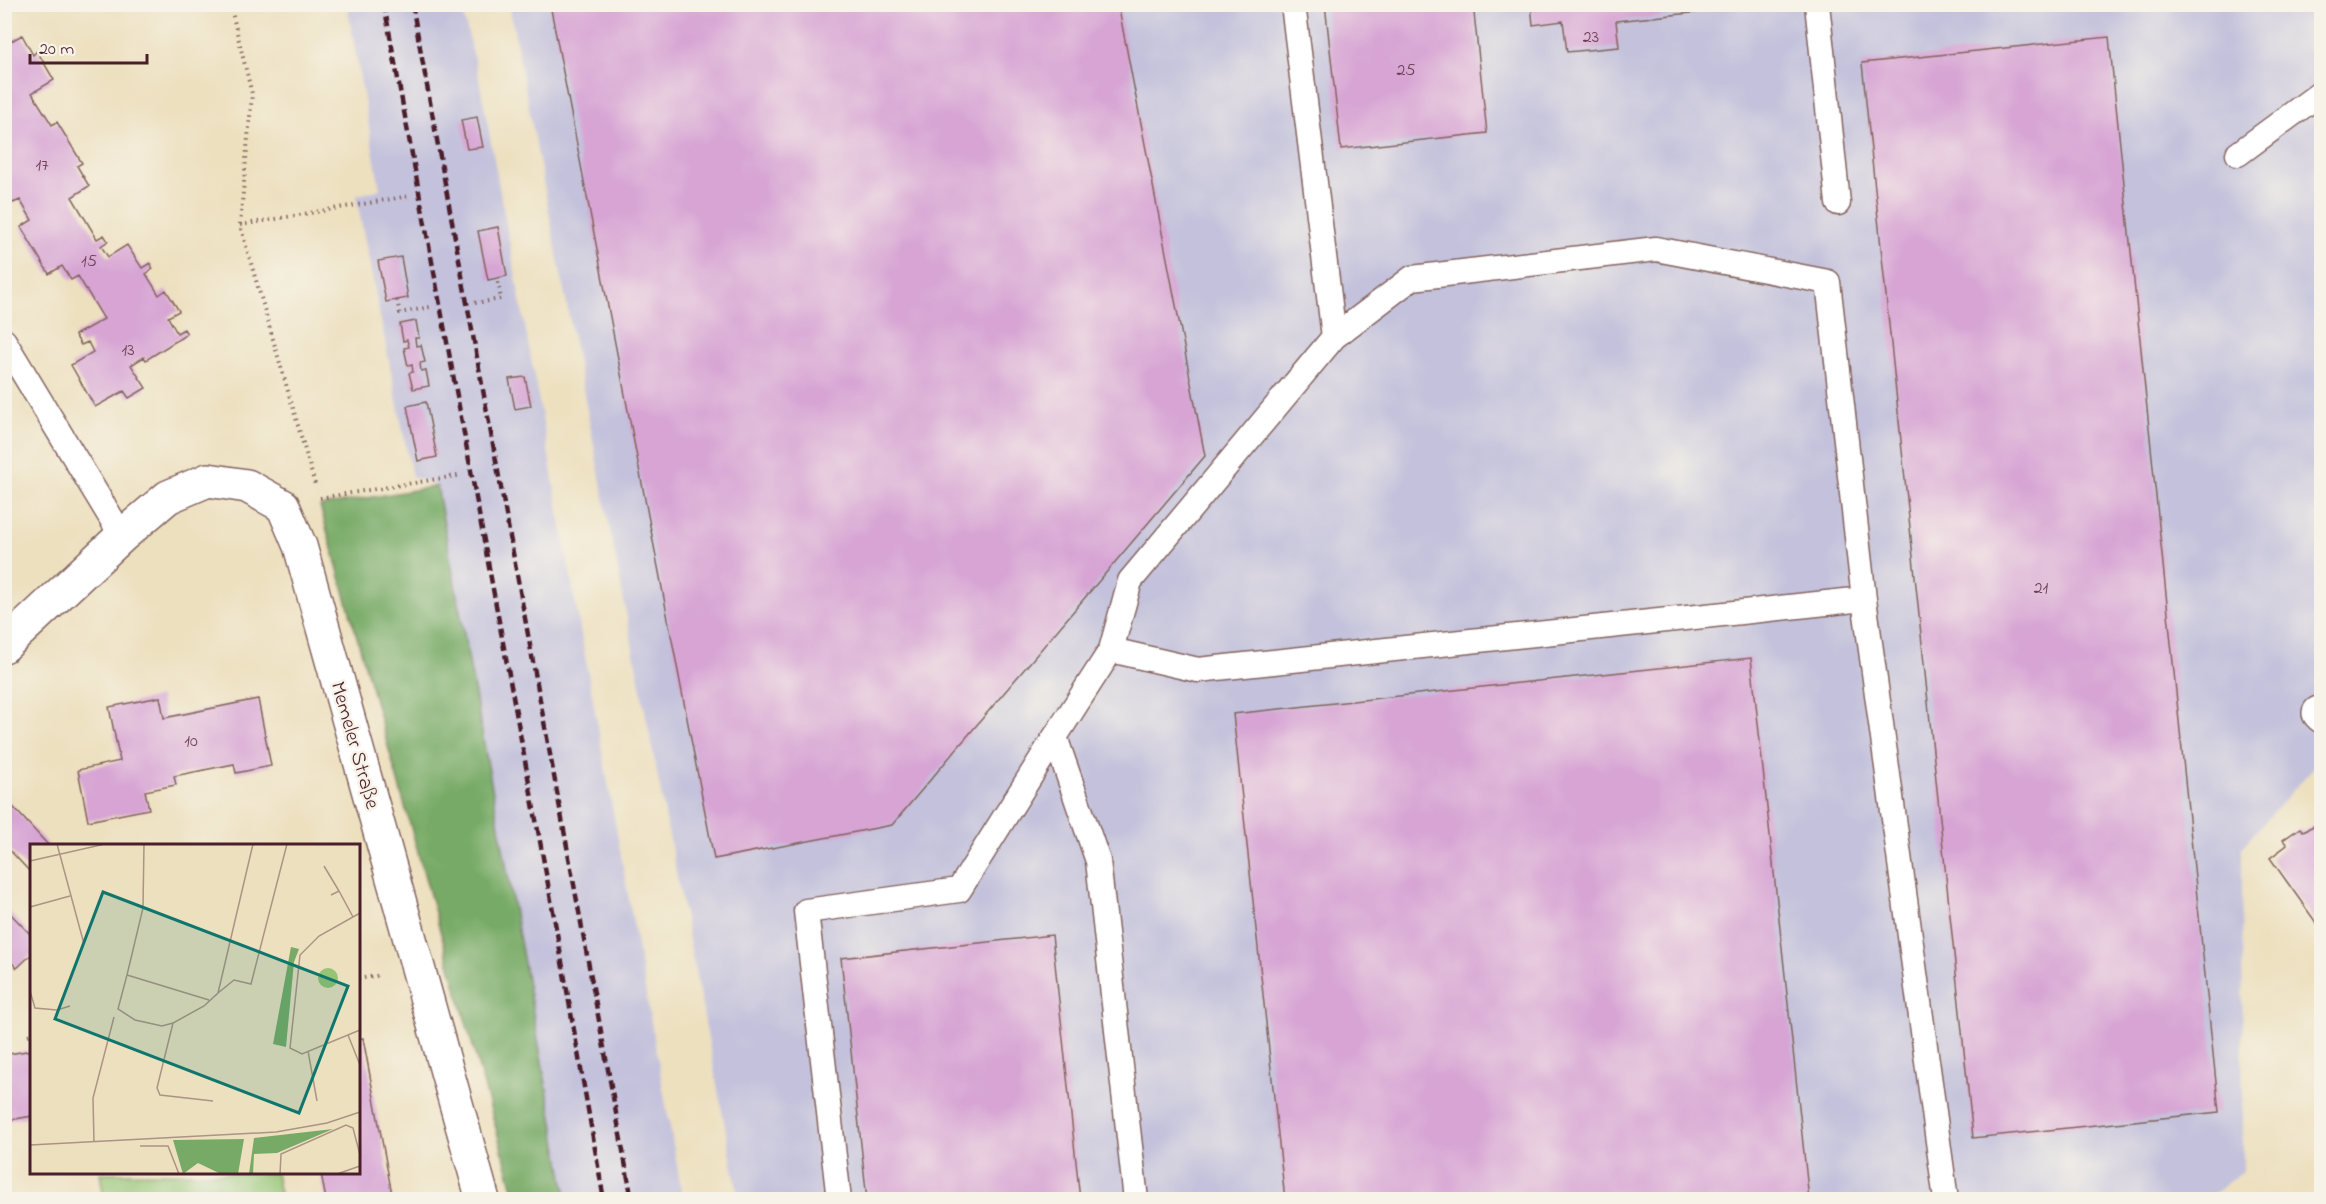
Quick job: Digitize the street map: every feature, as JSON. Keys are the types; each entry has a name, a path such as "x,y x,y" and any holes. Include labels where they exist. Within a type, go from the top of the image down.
{"street":[{"path":"4,646 122,536 168,497 208,480 247,486 284,506"},
{"name":"Memeler Straße","path":"284,506 300,546 483,1200"}],"lane":[{"path":"1293,4 1334,337"},
{"path":"1817,4 1838,203"},
{"path":"2238,154 2322,92"},
{"path":"839,1200 806,911 959,890 1111,650 1130,581 1334,337 1412,279 1656,249 1828,282 1864,599 1946,1200"},
{"path":"4,341 122,536"},
{"path":"1111,650 1198,670 1864,599"},
{"path":"1055,737 1098,861 1136,1200"}],"path":[{"path":"230,4 252,93 240,225 319,498"},
{"path":"240,225 409,196"},
{"path":"475,303 501,299 497,278"},
{"path":"397,300 400,313 430,307"},
{"path":"284,506 319,498 462,475"}],"shaded area":[{"path":"347,5 461,5 479,78 683,1199 567,1199 437,486 412,476 356,196 380,189"},
{"path":"509,5 2321,5 2321,759 2242,847 2243,1171 2205,1200 739,1199"}],"green space":[{"path":"437,486 567,1199 516,1199 320,506"},
{"path":"100,1174 276,1174 281,1199 104,1199"}],"building":[{"path":"550,4 1118,4 1205,456 892,825 714,859"},
{"path":"1325,4 1473,4 1487,133 1341,149"},
{"path":"1531,4 1747,4 1747,7 1616,21 1619,47 1567,52 1563,21 1533,25"},
{"path":"22,35 33,55 37,51 54,80 32,93 52,125 57,122 82,163 77,166 89,186 72,197 97,239 104,235 108,241 101,246 108,257 127,245 142,268 150,263 153,269 146,274 159,295 166,290 179,311 168,317 177,333 184,329 187,334 146,360 144,357 131,365 146,388 129,398 124,391 95,407 71,365 93,352 88,342 81,345 75,335 104,319 78,276 71,280 62,266 49,274 21,227 32,220 20,200 13,203 4,188 4,181 8,179 4,172 4,161 7,159 4,154 4,45"},
{"path":"2109,37 2219,1112 1973,1138 1862,63"},
{"path":"477,117 483,147 467,149 461,120"},
{"path":"498,227 507,276 488,280 478,231"},
{"path":"401,257 408,298 386,302 378,261"},
{"path":"416,321 419,338 415,338 416,346 421,345 425,362 420,363 421,371 426,370 429,386 413,389 409,373 413,372 412,365 408,366 404,348 409,347 407,340 403,341 400,324"},
{"path":"525,377 531,406 515,409 509,379"},
{"path":"426,402 437,457 418,461 407,406"},
{"path":"1751,658 1809,1200 1285,1200 1233,714"},
{"path":"160,697 164,718 258,699 271,766 236,773 234,764 174,776 176,785 145,791 149,809 88,821 78,770 120,761 109,707"},
{"path":"4,797 47,844 30,844 30,872 4,844"},
{"path":"2322,822 2322,931 2270,858 2287,845 2283,840 2300,828 2303,831"},
{"path":"4,907 30,934 30,956 17,968 4,955"},
{"path":"1052,935 1080,1200 867,1200 841,958"},
{"path":"363,1038 393,1200 326,1200 321,1174 360,1174 360,1039"},
{"path":"30,1050 30,1116 4,1121 4,1055"}],"railway":[{"path":"384,4 553,911 604,1200"},
{"path":"412,4 632,1200"}]}
